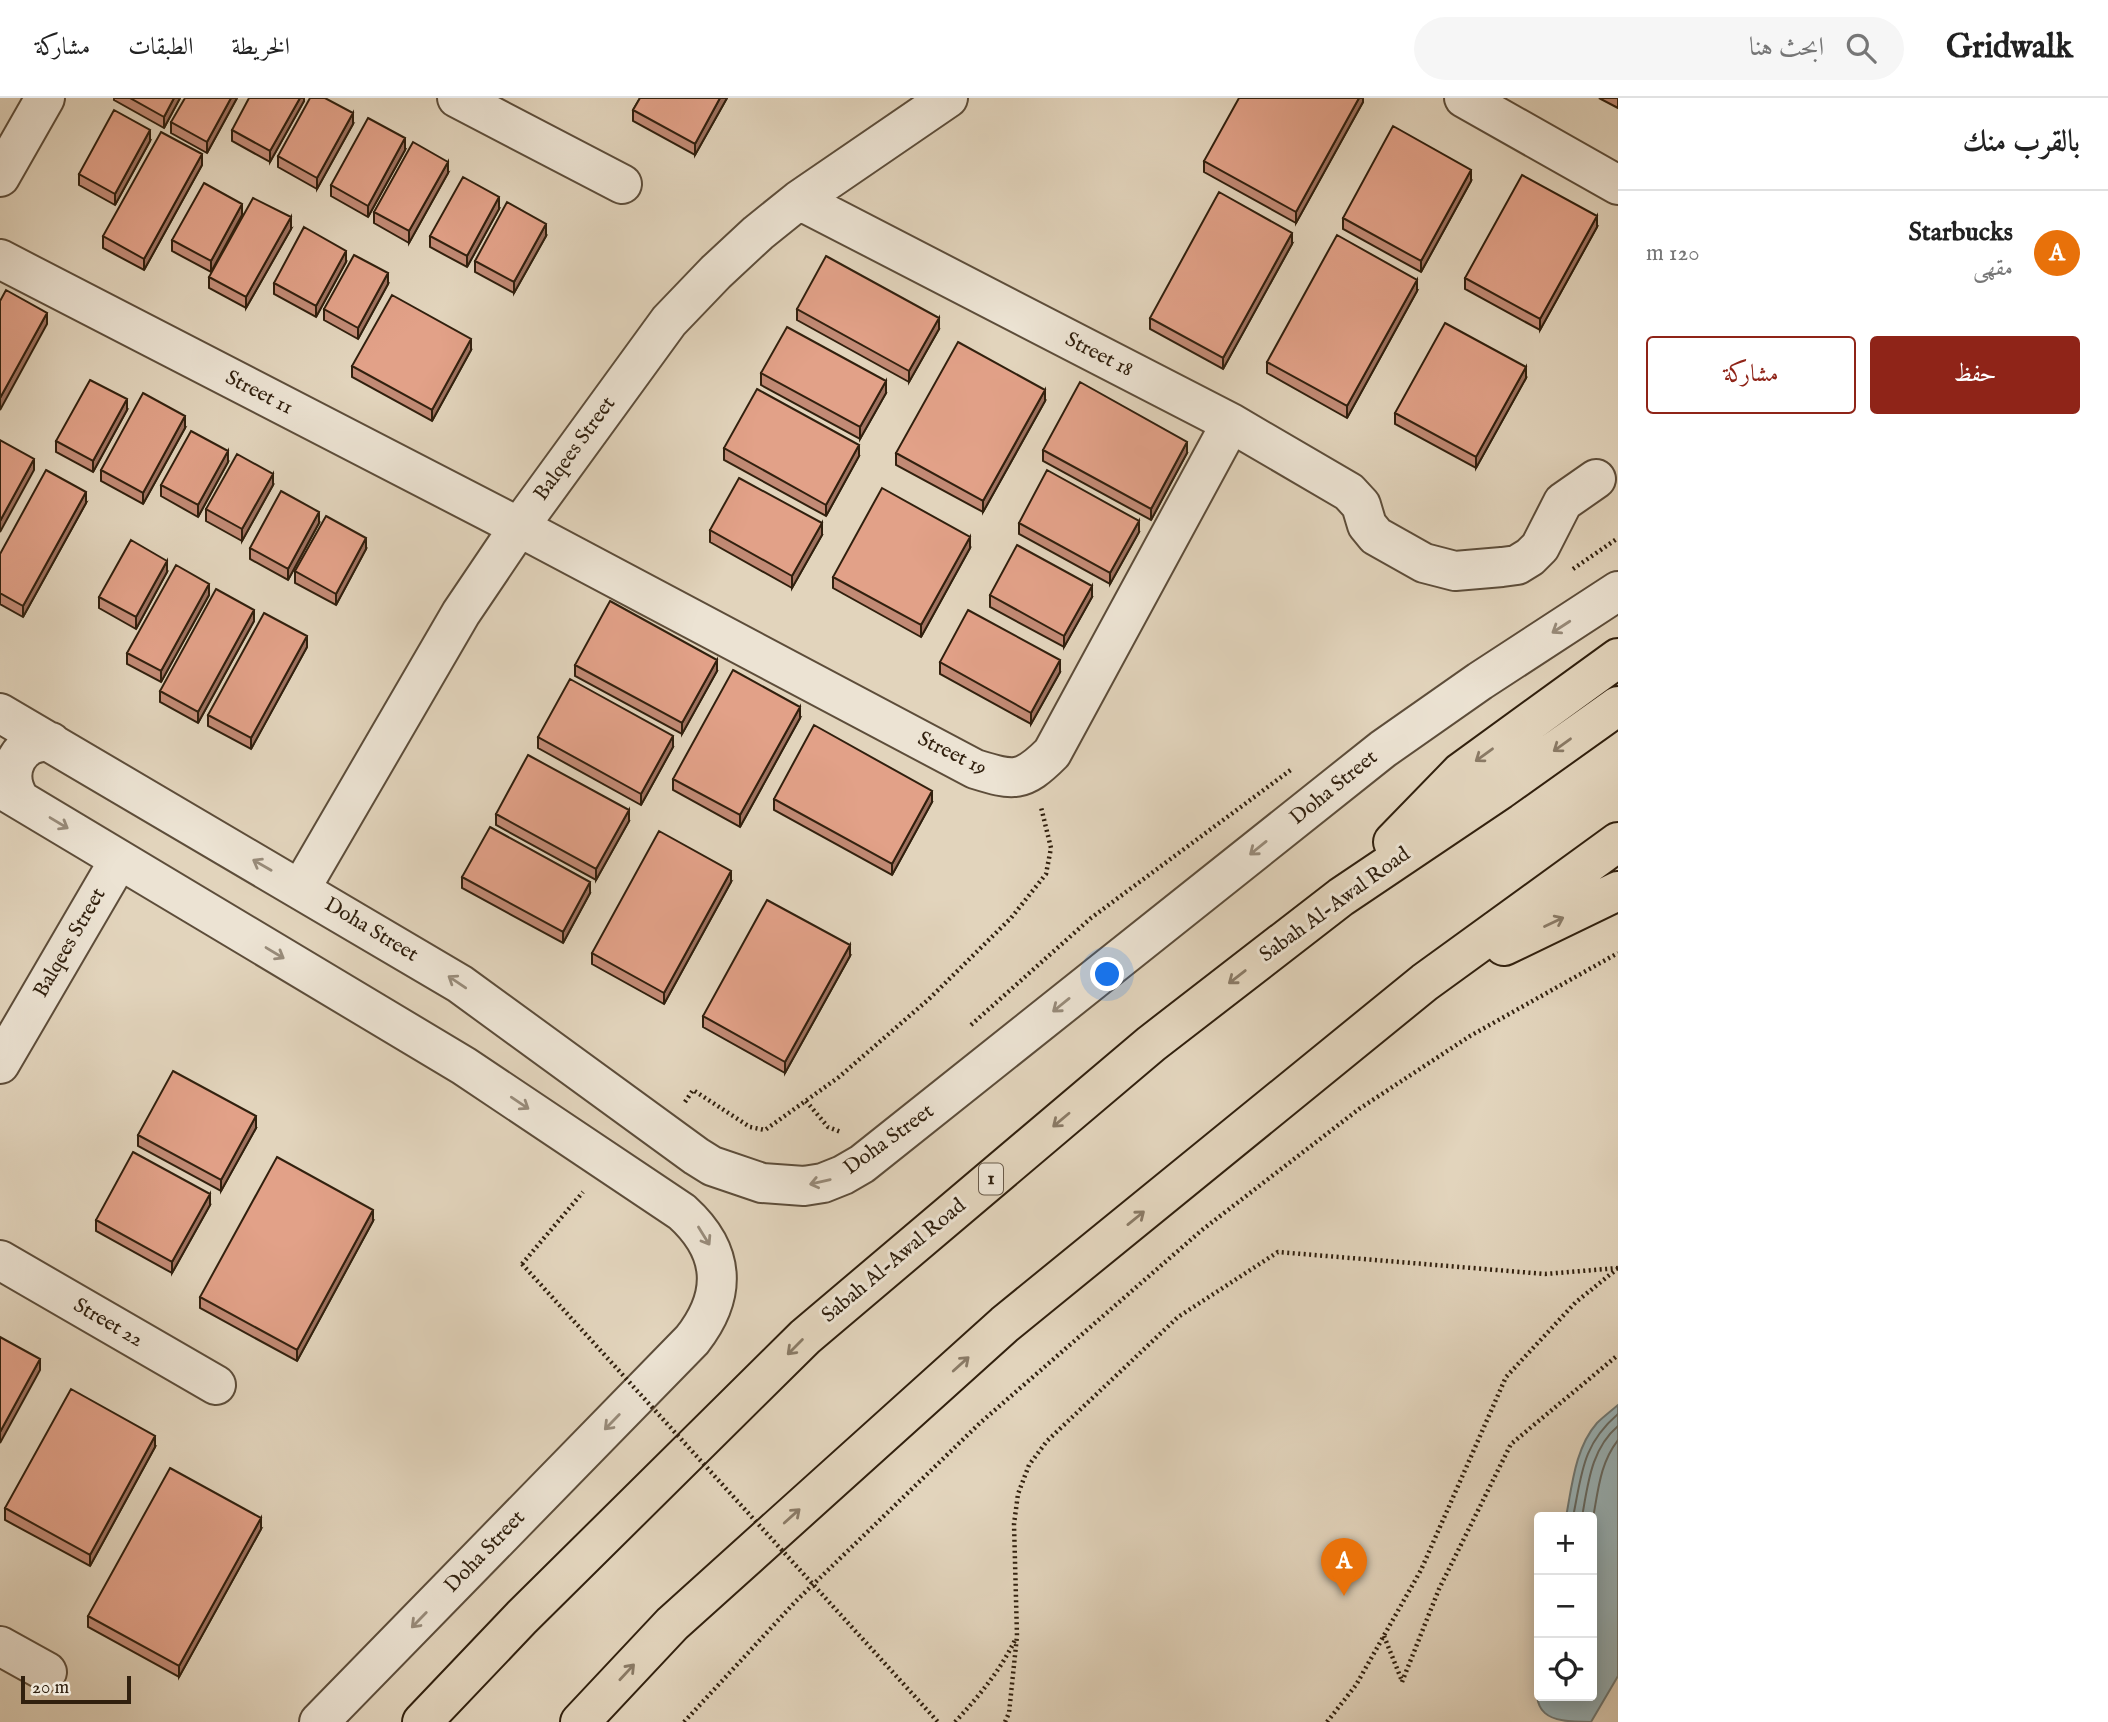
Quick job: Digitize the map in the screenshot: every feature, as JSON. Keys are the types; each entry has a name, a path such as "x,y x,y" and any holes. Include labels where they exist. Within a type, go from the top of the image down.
{"highway":[{"path":"1341,897 1461,772 1618,658"},
{"name":"Sabah Al-Awal Road","path":"422,1722 532,1608 805,1337 1151,1044 1341,897 1500,790 1618,706"},
{"path":"580,1722 673,1624 1005,1324 1425,982 1618,842"},
{"path":"1425,982 1618,891"}],"street":[{"path":"0,177 45,98"},
{"path":"457,98 622,184"},
{"name":"Balqees Street","path":"300,888 460,614 519,527 669,321 716,272 799,200 948,98"},
{"path":"1464,98 1618,185"},
{"name":"Street 18","path":"799,200 1231,423 1349,492 1361,505 1367,525 1376,536 1424,562 1455,571 1517,565 1530,558 1541,547 1563,502 1596,479"},
{"name":"Street 11","path":"0,259 519,527"},
{"path":"1033,772 1052,753 1231,423"},
{"name":"Street 19","path":"519,527 975,769 1007,779 1033,772"},
{"name":"Doha Street","path":"0,713 460,984 712,1166 753,1181 804,1186 823,1183 844,1175 873,1156 1383,749 1480,681 1618,591"},
{"path":"9,793 16,759 31,745 51,742"},
{"name":"Doha Street","path":"9,793 464,1066 682,1212 698,1227 714,1253 716,1278 713,1302 705,1323 692,1340 319,1722"},
{"name":"Balqees Street","path":"0,1063 119,860"},
{"path":"464,1066 480,1072 497,1069 504,1063 510,1057 516,1040 512,1023"},
{"name":"Street 22","path":"0,1260 216,1385"},
{"path":"0,1646 47,1672"}],"path":[{"path":"663,1133 693,1090 750,1127 765,1130 839,1077 929,999 1011,918 1046,874 1051,848 1033,772"},
{"path":"684,1722 796,1601 980,1423 1202,1230 1359,1109 1470,1037 1618,953"},
{"path":"565,1213 522,1264 937,1722"},
{"path":"1005,1722 1009,1713 1017,1636 1014,1524 1018,1494 1029,1465 1047,1441 1178,1317 1278,1252 1545,1274 1618,1268"},
{"path":"1327,1722 1356,1685 1421,1570 1506,1377 1576,1301 1618,1268"},
{"path":"1384,1636 1402,1682 1439,1589 1511,1444 1618,1355"},
{"path":"955,1722 982,1693 1005,1661 1017,1636"}],"water":[{"path":"1618,1405 1618,1676 1591,1722 1575,1722 1552,1718 1545,1713 1538,1701 1597,1701 1597,1512 1567,1512 1579,1456 1597,1423"}],"building":[{"path":"130,98 174,98 164,117"},
{"path":"185,98 231,98 207,142 171,122"},
{"path":"249,98 300,98 270,151 232,130"},
{"path":"310,98 325,98 353,113 317,178 278,156"},
{"path":"640,98 720,98 695,144 633,110"},
{"path":"1239,98 1359,98 1296,212 1204,161"},
{"path":"114,110 150,130 115,194 79,174"},
{"path":"368,118 405,138 368,206 331,185"},
{"path":"1393,126 1471,170 1421,261 1343,218"},
{"path":"161,132 202,154 144,259 103,236"},
{"path":"413,142 448,162 409,231 374,212"},
{"path":"1522,175 1597,216 1540,319 1465,278"},
{"path":"463,177 499,197 467,256 430,236"},
{"path":"204,183 242,204 211,261 172,240"},
{"path":"1219,192 1292,233 1223,358 1150,318"},
{"path":"253,198 291,217 246,297 209,277"},
{"path":"507,202 546,224 514,282 475,261"},
{"path":"304,227 346,251 316,306 274,283"},
{"path":"1337,235 1417,280 1347,406 1267,362"},
{"path":"354,255 388,273 358,328 324,309"},
{"path":"826,256 939,318 909,371 797,309"},
{"path":"6,290 47,313 0,398 0,301"},
{"path":"392,295 471,339 432,410 352,366"},
{"path":"1445,323 1526,367 1476,457 1395,413"},
{"path":"787,327 886,381 860,427 761,373"},
{"path":"958,342 1045,390 983,501 896,453"},
{"path":"90,380 127,399 93,461 56,441"},
{"path":"1080,382 1187,442 1151,509 1043,450"},
{"path":"757,389 859,445 826,505 724,448"},
{"path":"143,393 185,416 143,493 101,470"},
{"path":"191,431 228,451 198,505 161,485"},
{"path":"0,440 34,459 0,521"},
{"path":"237,454 273,474 242,529 206,509"},
{"path":"46,470 86,492 23,606 0,593 0,554"},
{"path":"1047,470 1139,521 1110,573 1019,523"},
{"path":"739,478 822,523 792,576 710,530"},
{"path":"882,488 970,537 921,625 833,577"},
{"path":"281,491 319,512 288,569 250,548"},
{"path":"326,516 366,538 336,594 295,571"},
{"path":"131,540 167,561 136,617 99,597"},
{"path":"1017,545 1092,586 1064,636 990,595"},
{"path":"176,565 209,584 161,671 127,653"},
{"path":"216,589 254,610 198,712 160,691"},
{"path":"610,601 717,660 682,723 575,665"},
{"path":"968,610 1060,660 1031,713 940,662"},
{"path":"264,613 307,636 251,738 208,715"},
{"path":"733,670 800,707 740,815 673,779"},
{"path":"570,679 673,736 641,794 538,737"},
{"path":"814,725 932,791 892,864 774,799"},
{"path":"528,755 629,810 596,869 496,814"},
{"path":"490,827 590,882 563,932 462,877"},
{"path":"659,831 731,871 664,993 592,953"},
{"path":"767,900 850,945 785,1062 703,1016"},
{"path":"173,1071 256,1116 221,1180 138,1135"},
{"path":"133,1152 210,1194 172,1262 96,1220"},
{"path":"277,1157 373,1210 297,1350 200,1297"},
{"path":"0,1337 40,1359 0,1432"},
{"path":"71,1389 155,1436 90,1555 5,1508"},
{"path":"170,1468 261,1518 179,1666 88,1616"}],"place":[{"name":"Starbucks","path":"1344,1596"}]}
